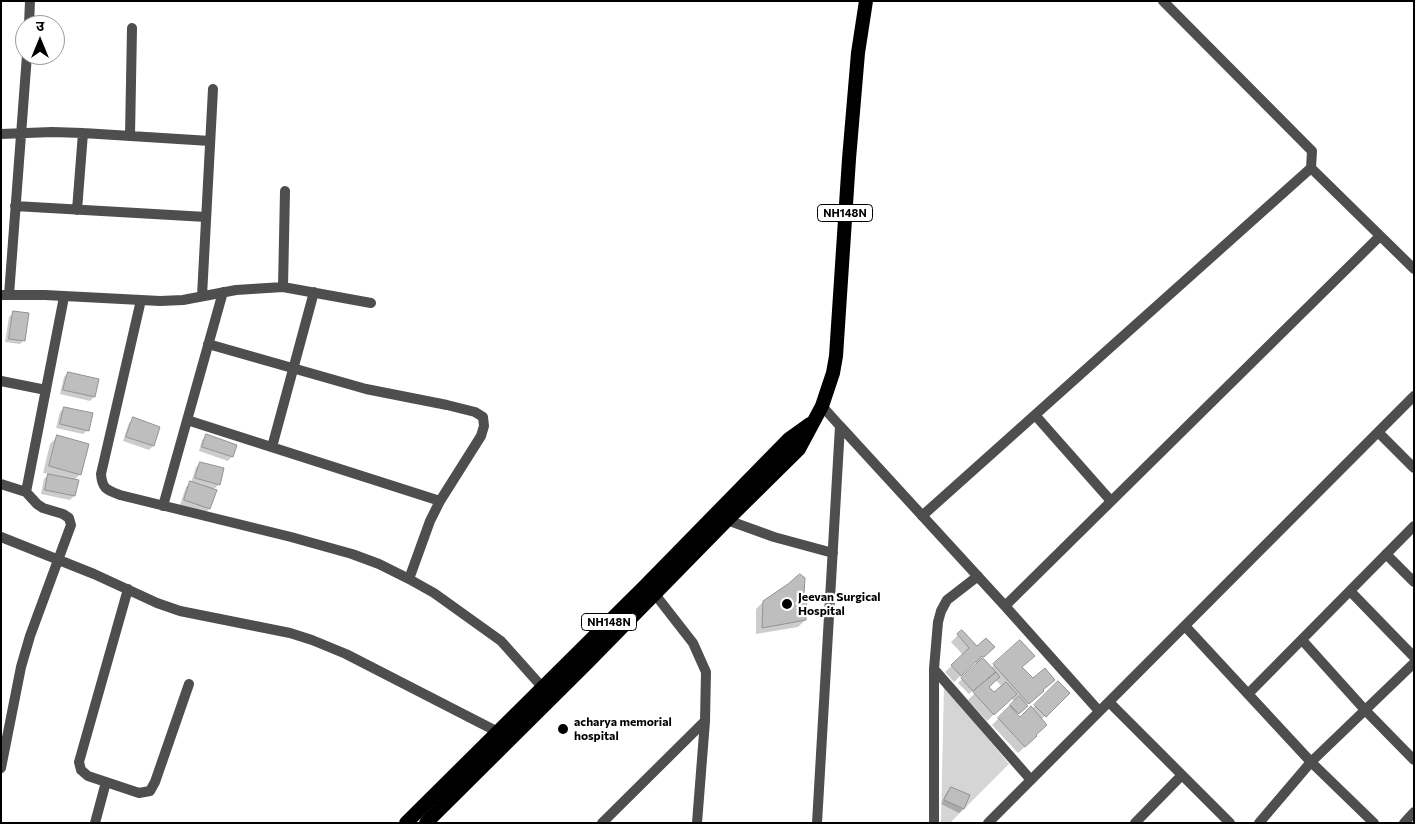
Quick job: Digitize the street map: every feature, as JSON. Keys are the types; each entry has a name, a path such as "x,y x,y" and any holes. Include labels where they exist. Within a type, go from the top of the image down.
{"highway":[{"name":"NH148N","path":"426,823 799,449 822,406 833,373 836,356 857,63 866,1"},
{"name":"NH148N","path":"406,823 645,586 789,439 813,422"}],"street":[{"path":"29,15 30,1"},
{"path":"1163,1 1312,152 1312,168 1414,269"},
{"path":"130,136 132,28"},
{"path":"26,65 15,206 5,295 160,301 183,300 245,289 283,287 371,303"},
{"path":"202,296 213,89"},
{"path":"77,210 82,133"},
{"path":"1,134 82,133 210,141"},
{"path":"922,516 1312,168"},
{"path":"283,287 285,190"},
{"path":"15,206 206,217"},
{"path":"1005,606 1380,236"},
{"path":"163,506 223,292"},
{"path":"272,447 314,292"},
{"path":"26,492 64,296"},
{"path":"141,300 101,474 102,484 108,490 120,495 291,537 379,564 409,578 434,593 500,641 543,688"},
{"path":"208,344 366,388 475,412 483,418 484,426 481,436 440,501 427,528 409,578"},
{"path":"1,381 46,390"},
{"path":"988,823 1414,396"},
{"path":"822,406 978,576 1098,711"},
{"path":"1035,415 1111,501"},
{"path":"187,420 440,501"},
{"path":"815,821 840,426"},
{"path":"1378,432 1414,468"},
{"path":"1,484 26,492 37,504 69,518 71,525 30,636 21,667 1,768"},
{"path":"727,520 774,537 833,553"},
{"path":"1248,694 1414,526"},
{"path":"1,537 180,611 290,633 312,640 354,658 498,732"},
{"path":"1386,554 1414,582"},
{"path":"934,823 934,669 938,622 940,611 947,600 978,576"},
{"path":"128,590 79,762 81,770 88,776 139,793 150,791 155,782 189,684"},
{"path":"1350,591 1414,657"},
{"path":"654,593 693,643 706,672 705,721 698,823"},
{"path":"1185,626 1311,762 1374,823"},
{"path":"1302,640 1365,710 1414,760"},
{"path":"1259,823 1311,762 1414,662"},
{"path":"934,669 1031,780"},
{"path":"1109,702 1230,823"},
{"path":"602,823 705,721"},
{"path":"1135,823 1182,775"},
{"path":"96,823 106,782"},
{"path":"1404,823 1414,812"}],"shaded area":[{"path":"944,685 1009,764 950,823 941,823"}],"building":[{"path":"13,311 29,313 25,341 9,339"},
{"path":"68,372 99,379 95,397 63,390"},
{"path":"64,407 93,413 89,431 60,424"},
{"path":"133,417 160,427 154,446 126,437"},
{"path":"206,434 237,445 233,457 202,447"},
{"path":"57,435 89,444 81,475 49,466"},
{"path":"200,462 224,468 220,485 195,478"},
{"path":"48,474 79,480 75,496 45,490"},
{"path":"190,481 217,490 210,509 184,500"},
{"path":"800,574 805,578 804,594 807,594 806,620 762,628 763,601"},
{"path":"962,630 977,646 986,638 995,647 984,657 982,656 961,676 951,665 969,648 957,634"},
{"path":"1020,640 1035,656 1022,667 1033,678 1045,668 1055,680 1029,704 993,664"},
{"path":"983,658 996,672 973,691 961,678"},
{"path":"996,672 1000,677 989,687 994,692 1006,682 1017,694 994,715 973,692"},
{"path":"1058,681 1070,693 1046,717 1034,705"},
{"path":"1019,696 1028,706 1019,714 1010,705"},
{"path":"1010,706 1020,717 1031,706 1047,725 1025,747 998,718"},
{"path":"951,787 970,795 964,809 944,800"}],"place":[{"name":"Jeevan Surgical Hospital","path":"787,604"},
{"name":"acharya memorial hospital","path":"563,729"}]}
